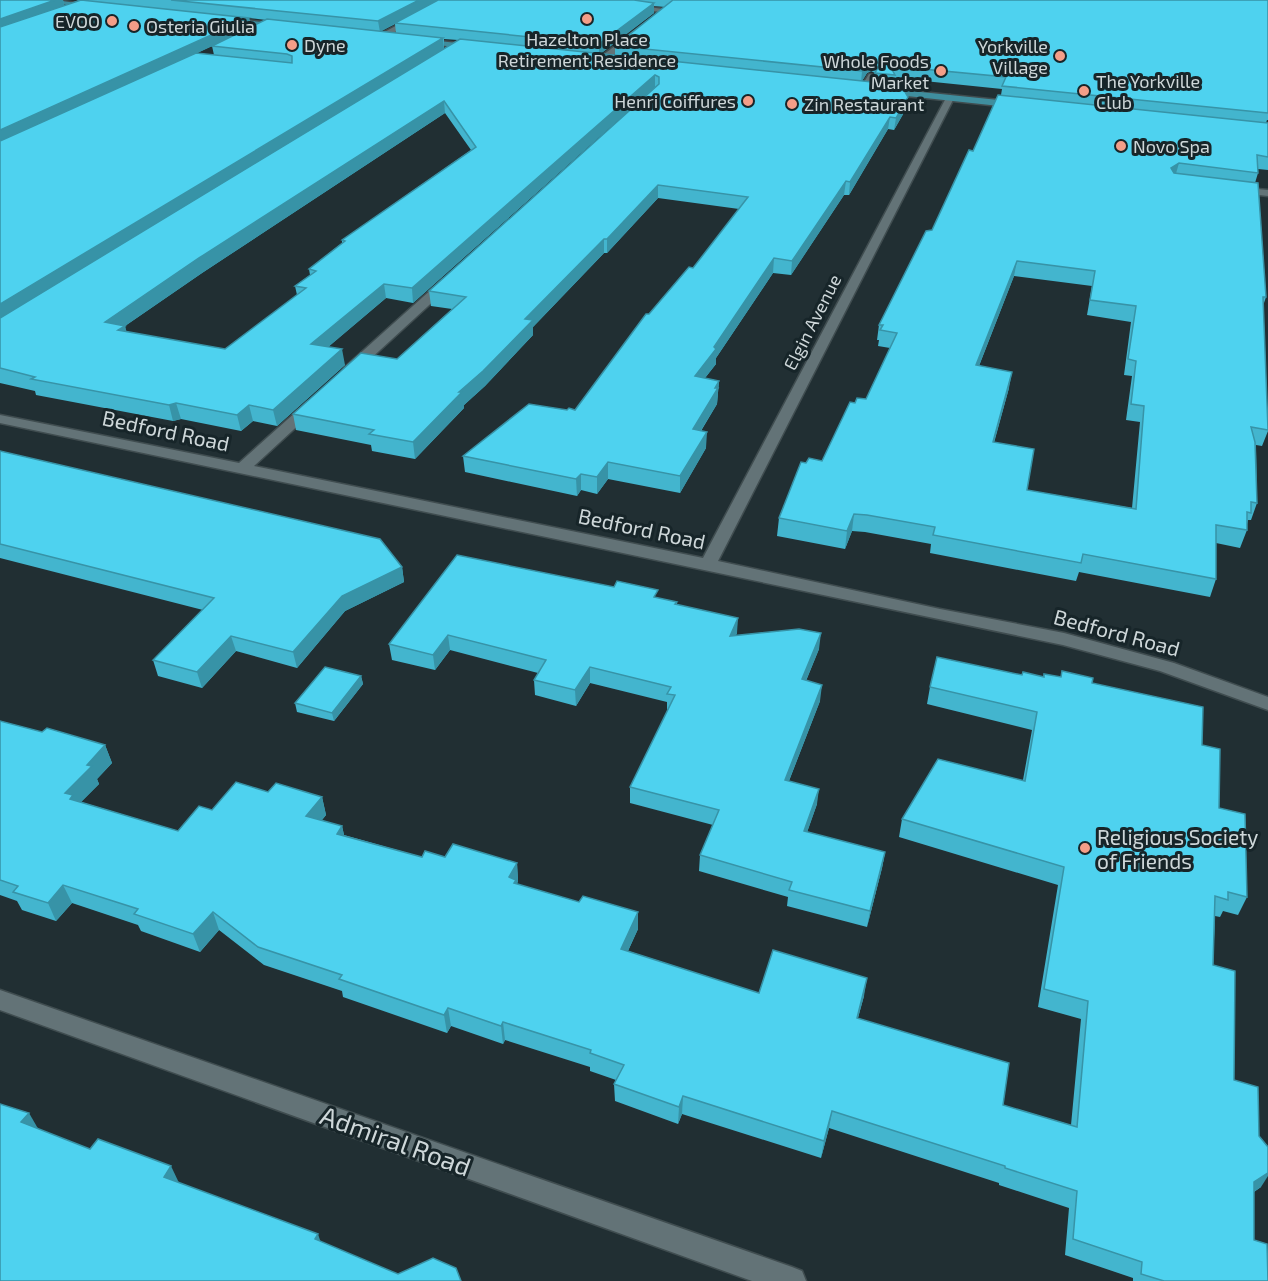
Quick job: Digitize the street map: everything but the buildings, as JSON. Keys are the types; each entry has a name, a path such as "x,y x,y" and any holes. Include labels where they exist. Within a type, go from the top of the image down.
{"main road":[{"path":"33,0 107,8"},
{"path":"63,13 99,0"},
{"path":"220,20 292,27"},
{"path":"370,35 393,38"},
{"path":"415,40 484,47"},
{"path":"591,58 614,61"},
{"path":"860,89 1032,106"}],"street":[{"path":"381,36 449,0"},
{"path":"602,60 667,10 645,8 614,5 634,0 645,8"},
{"path":"614,61 672,17"},
{"path":"252,33 270,25"},
{"path":"447,54 461,45"},
{"path":"860,89 872,76"},
{"name":"Elgin Avenue","path":"708,564 950,98"},
{"path":"1221,188 1268,193"},
{"path":"338,381 452,277"},
{"path":"242,469 320,397"},
{"name":"Bedford Road","path":"0,419 1064,639 1167,668 1268,704"},
{"name":"Admiral Road","path":"0,1000 792,1281"}],"place":[{"name":"Hazelton Place Retirement Residence","path":"587,19"},
{"name":"EVOO","path":"112,21"},
{"name":"Osteria Giulia","path":"134,26"},
{"name":"Dyne","path":"292,45"},
{"name":"Yorkville Village","path":"1060,56"},
{"name":"Whole Foods Market","path":"941,71"},
{"name":"The Yorkville Club","path":"1084,91"},
{"name":"Henri Coiffures","path":"748,101"},
{"name":"Zin Restaurant","path":"792,104"},
{"name":"Novo Spa","path":"1121,146"},
{"name":"Religious Society of Friends","path":"1085,848"}]}
